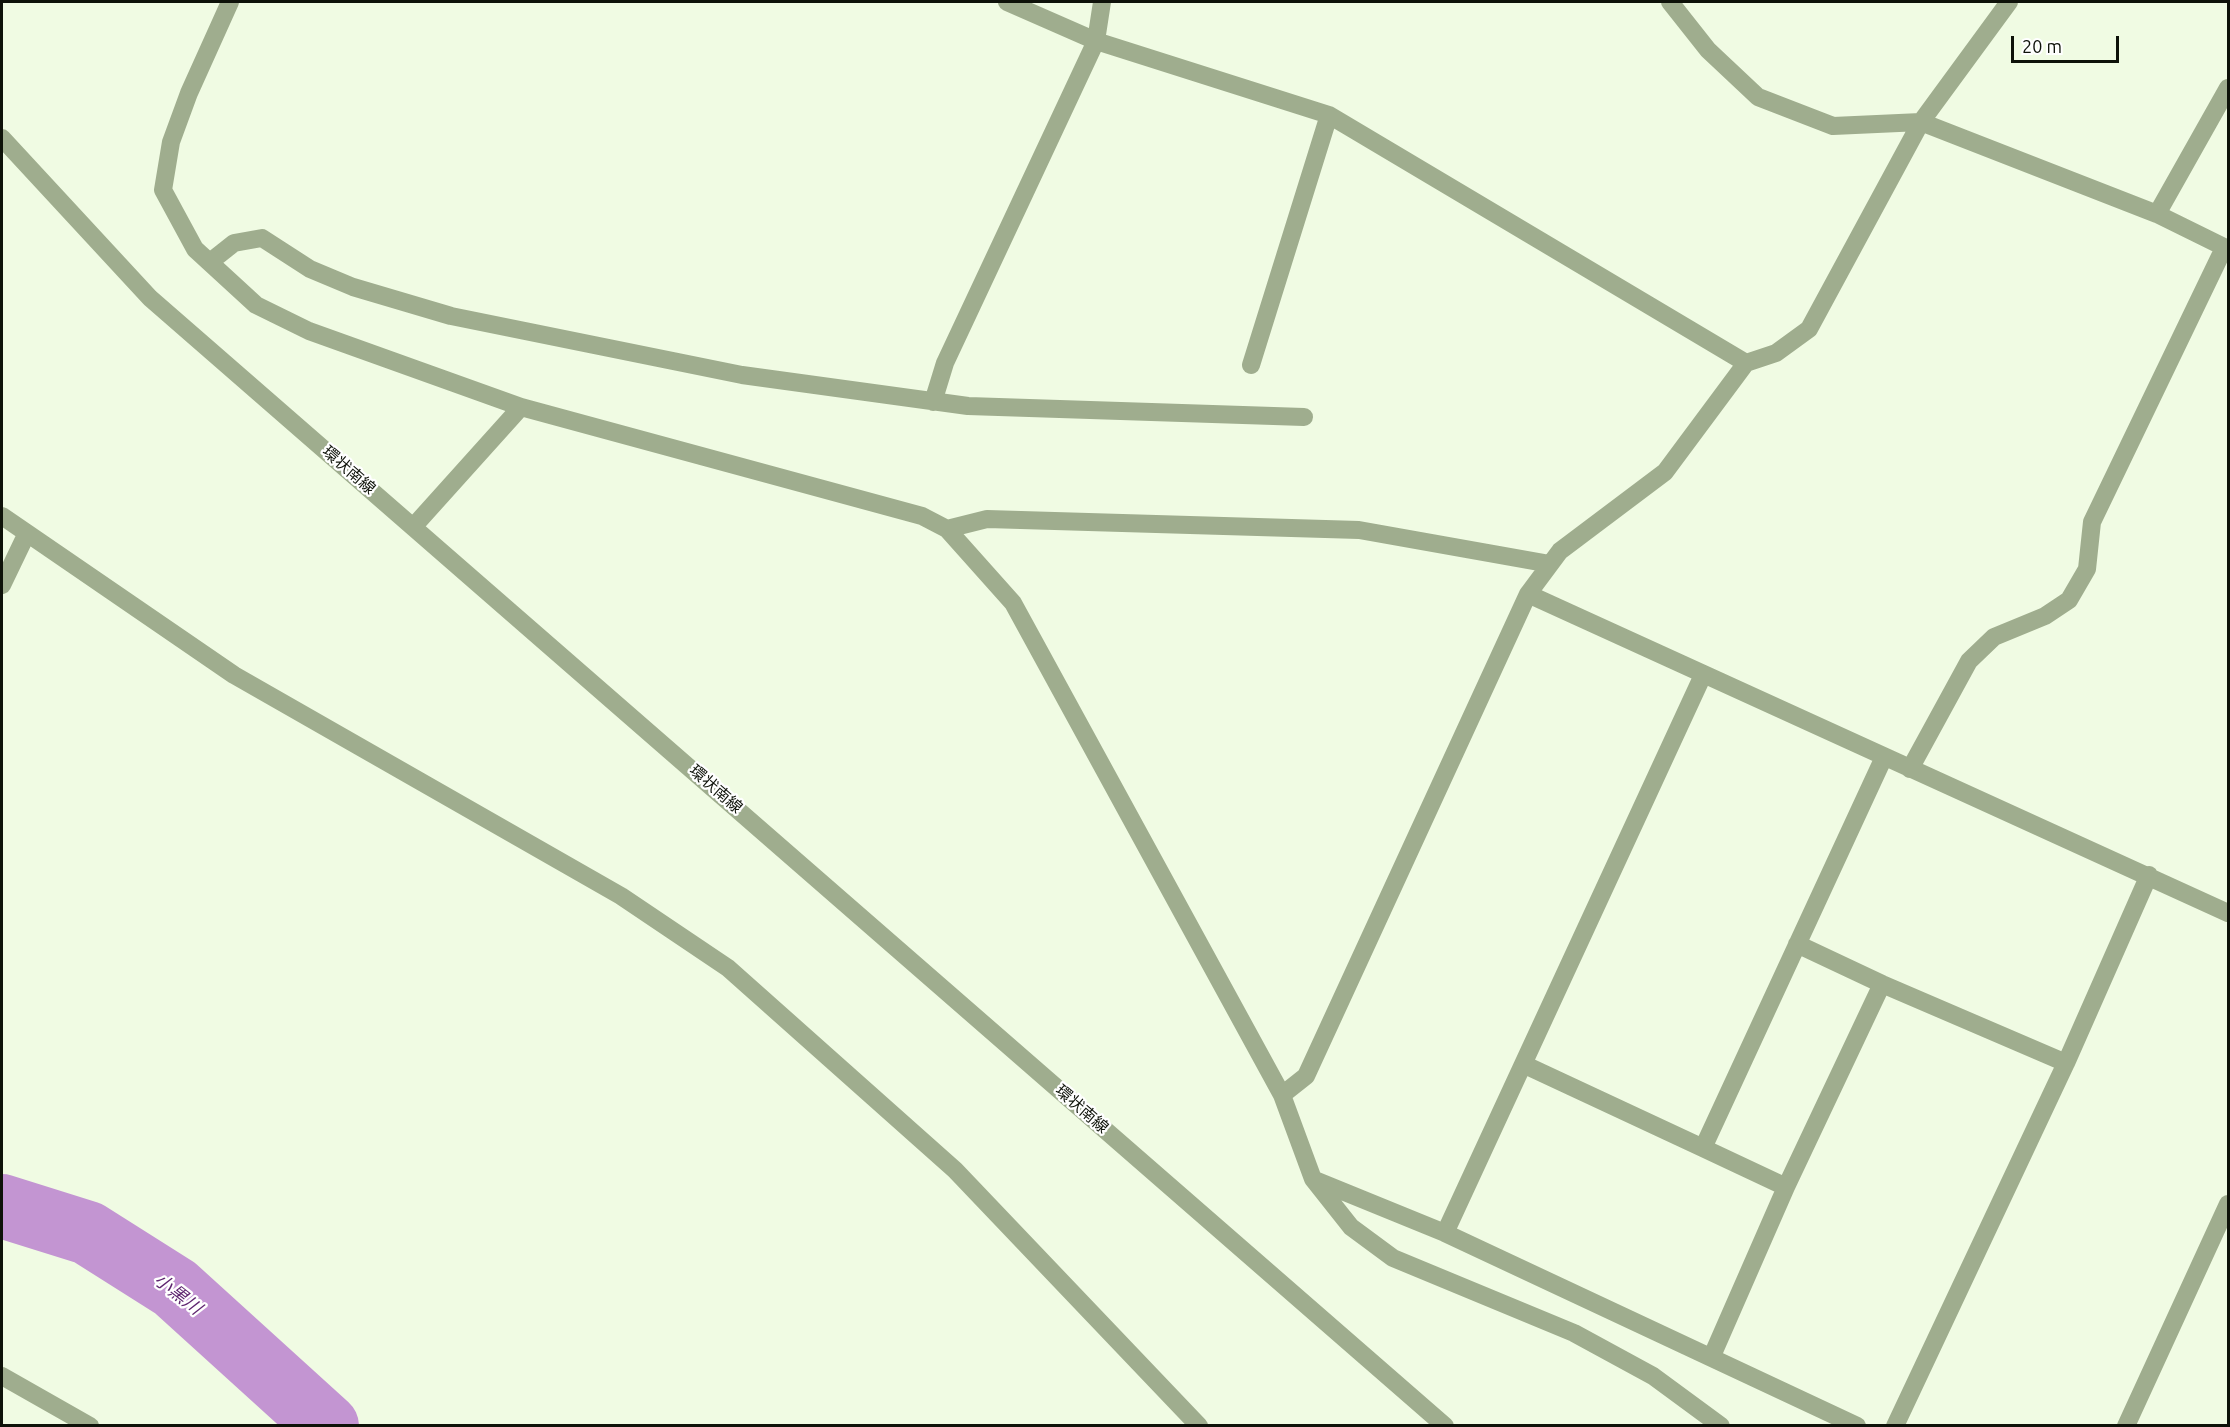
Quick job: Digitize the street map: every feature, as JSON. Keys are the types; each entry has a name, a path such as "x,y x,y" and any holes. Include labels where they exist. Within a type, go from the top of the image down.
{"street":[{"path":"230,2 189,93 171,142 163,190 195,249 256,305 309,331 521,407 922,516 947,530 1013,603 1282,1095 1313,1179 1351,1227 1392,1258 1574,1333 1653,1376 1721,1425"},
{"path":"1007,2 1096,41 1329,115 1746,363"},
{"path":"933,402 945,363 1096,41 1102,2"},
{"path":"1670,2 1708,50 1758,97 1833,126 1921,122 2157,214 2226,249 2092,522 2087,569 2069,600 2045,616 1994,637 1969,661 1910,769"},
{"path":"1282,1095 1306,1076 1528,594 1560,551 1665,472 1746,363 1776,353 1809,329 1921,122 2009,2"},
{"path":"2157,214 2229,88"},
{"path":"1251,365 1329,115"},
{"name":"環状南線","path":"2,138 150,298 1445,1425"},
{"path":"210,262 234,243 262,238 310,269 353,287 451,316 742,375 968,406 1304,417"},
{"path":"414,526 521,407"},
{"path":"2,516 234,675 621,896 728,968 955,1170 1199,1425"},
{"path":"947,530 987,519 1359,530 1550,564"},
{"path":"2,585 27,533"},
{"path":"1528,594 2229,913"},
{"path":"1445,1233 1525,1065 1704,675"},
{"path":"1703,1148 1884,757"},
{"path":"1895,1425 2066,1063 2149,875"},
{"path":"1797,944 1882,984 2066,1063"},
{"path":"1712,1356 1786,1186 1882,984"},
{"path":"1525,1065 1786,1186"},
{"path":"1313,1179 1445,1233 1857,1425"},
{"path":"2126,1425 2229,1204"},
{"path":"2,1376 90,1425"}],"waterway":[{"name":"小黒川","path":"2,1206 88,1233 175,1288 327,1426"}]}
